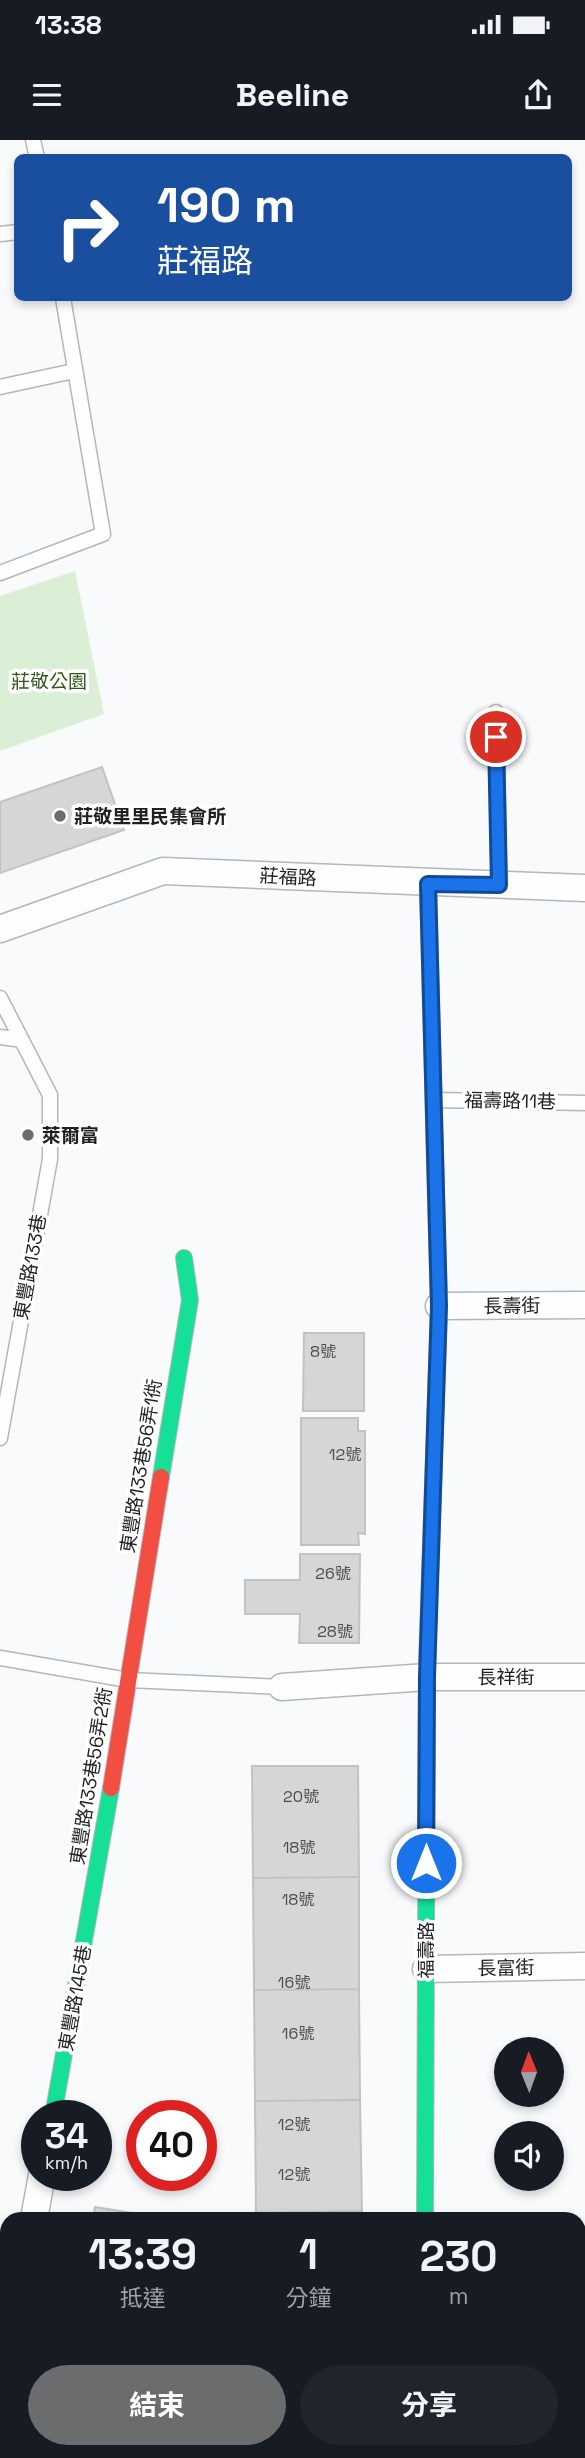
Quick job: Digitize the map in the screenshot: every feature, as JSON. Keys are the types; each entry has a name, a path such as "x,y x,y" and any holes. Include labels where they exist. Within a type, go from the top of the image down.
{"street":[{"name":"莊福路","path":"0,929 163,871 428,884 585,888"},
{"name":"福壽路","path":"425,2212 427,1677 439,1306 428,884"},
{"name":"東豐路133巷56弄1衖","path":"128,1680 190,1300 184,1258"},
{"name":"長壽街","path":"439,1306 585,1305"},
{"name":"長祥街","path":"282,1688 427,1677 585,1677"},
{"name":"東豐路133巷56弄2衖","path":"96,1880 128,1680"},
{"name":"東豐路145巷","path":"56,2100 96,1880"},
{"name":"長富街","path":"426,1969 585,1966"},
{"path":"35,2212 39,2191"}],"lane":[{"path":"0,573 103,534 63,301"},
{"path":"0,387 74,371"},
{"path":"496,712 499,885"},
{"path":"0,998 22,1040"},
{"path":"0,1037 22,1040"},
{"name":"東豐路133巷","path":"0,1438 50,1159 50,1095 22,1040"},
{"name":"福壽路11巷","path":"435,1100 585,1103"},
{"path":"0,1658 128,1680 282,1688"}],"green space":[{"name":"莊敬公園","path":"75,571 104,714 0,751 0,596"}],"building":[{"name":"莊敬里里民集會所","path":"102,767 124,830 0,873 0,802"},
{"path":"304,1333 364,1333 364,1411 303,1411"},
{"path":"301,1418 358,1418 358,1431 365,1431 365,1534 358,1533 359,1545 301,1545"},
{"path":"300,1554 360,1554 359,1643 299,1643 300,1614 245,1614 245,1580 300,1580"},
{"path":"252,1766 358,1766 359,1877 253,1878"},
{"path":"359,1877 359,1989 254,1990 253,1878"},
{"path":"359,1989 360,2100 255,2101 254,1990"},
{"path":"360,2100 362,2211 256,2212 255,2101"},
{"path":"95,2207 126,2212 94,2212"}],"traffic: fast":[{"path":"161,1477 190,1300 184,1258"},
{"path":"425,2212 427,1666"},
{"path":"56,2100 111,1788"}],"traffic: slow":[{"path":"428,884 437,1237"}],"traffic: jam":[{"path":"427,1666 439,1306 437,1237"},
{"path":"111,1788 161,1477"}],"place":[{"name":"莊敬里里民集會所","path":"60,816"},
{"name":"萊爾富","path":"28,1135"}],"route":[{"path":"426,1863 427,1677 439,1306 428,884 499,885 496,737"}]}
